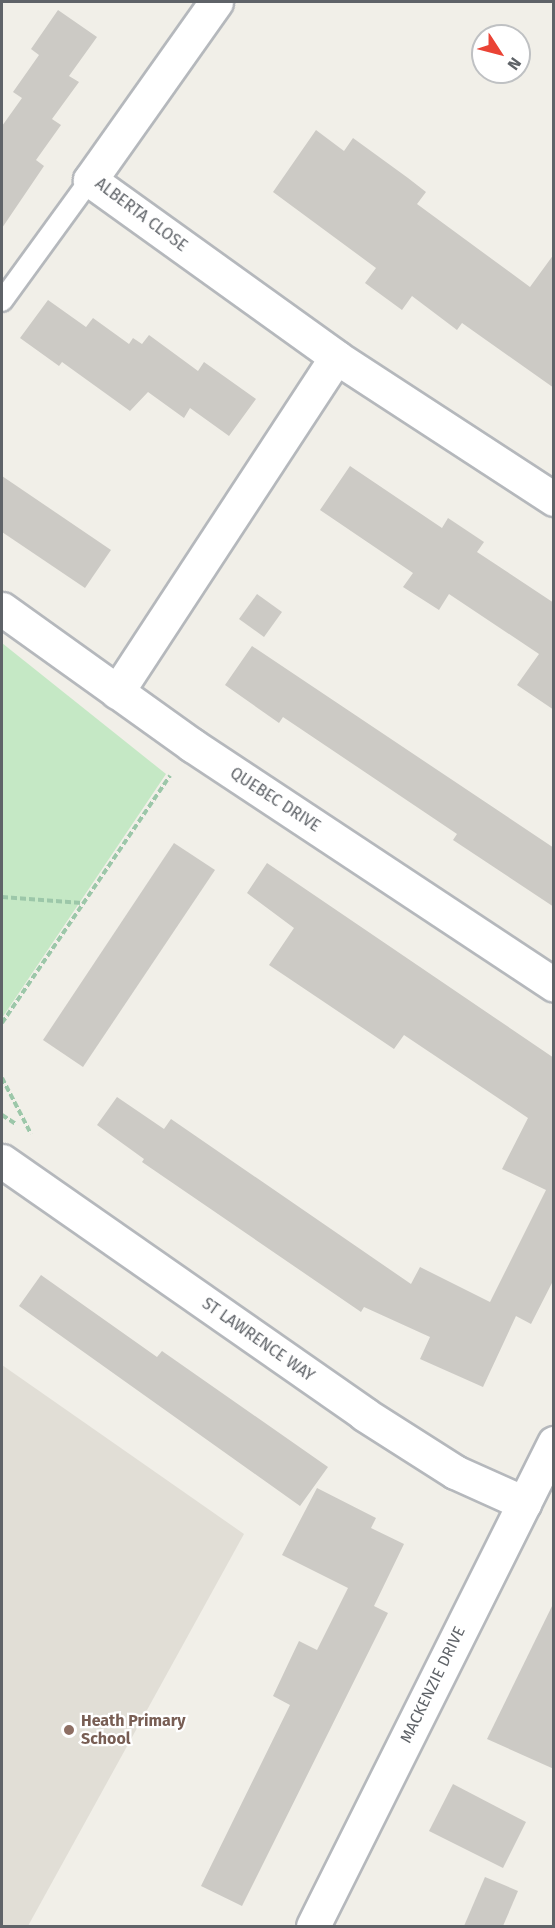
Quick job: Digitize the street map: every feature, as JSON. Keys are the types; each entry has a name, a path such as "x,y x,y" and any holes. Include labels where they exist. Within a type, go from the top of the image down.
{"street":[{"name":"ALBERTA CLOSE","path":"216,2 90,180 336,357 554,499"},
{"path":"117,692 336,357"},
{"name":"QUEBEC DRIVE","path":"2,609 192,745 554,985"},
{"name":"ST LAWRENCE WAY","path":"2,1161 364,1414 455,1472 524,1503"},
{"name":"MACKENZIE DRIVE","path":"314,1926 554,1443"}],"lane":[{"path":"2,301 90,180"}],"path":[{"path":"2,1023 192,745"},
{"path":"2,897 82,903"}],"shaded area":[{"name":"Heath Primary School","path":"2,1365 244,1534 28,1926 2,1926"}],"green space":[{"path":"2,643 166,774 2,1018"}],"building":[{"path":"58,10 97,37 69,76 79,82 52,119 61,125 36,160 44,166 2,228 2,126 22,98 13,92 39,55 31,49"},
{"path":"316,130 344,151 353,138 408,178 426,192 417,204 530,287 554,254 554,388 462,323 457,330 412,296 402,310 365,283 376,268 273,192"},
{"path":"48,300 86,327 93,318 129,344 133,338 142,344 149,335 198,371 204,362 256,399 229,436 190,408 184,418 148,392 130,411 62,362 59,366 20,338"},
{"path":"350,466 442,528 448,518 484,542 477,552 554,603 554,710 517,685 539,654 449,594 439,610 403,587 413,573 320,510"},
{"path":"2,476 111,550 85,588 2,532"},
{"path":"257,594 282,612 264,637 239,619"},
{"path":"252,646 554,848 554,907 453,840 457,834 283,717 279,723 225,685"},
{"path":"174,843 215,870 83,1067 43,1040"},
{"path":"267,863 554,1058 554,1279 531,1324 516,1316 483,1387 420,1359 430,1337 364,1307 361,1312 142,1162 144,1159 97,1125 117,1097 164,1129 171,1119 411,1284 420,1267 490,1302 546,1190 502,1169 528,1118 404,1035 394,1049 269,965 294,928 247,893"},
{"path":"41,1275 157,1357 162,1351 328,1467 300,1506 19,1306"},
{"path":"317,1488 376,1518 371,1528 404,1544 374,1606 388,1613 242,1906 201,1886 290,1705 273,1696 299,1641 317,1650 348,1588 282,1555"},
{"path":"554,1602 554,1769 487,1739"},
{"path":"453,1784 526,1822 503,1868 429,1831"},
{"path":"485,1877 518,1891 503,1926 464,1926"}],"place":[{"name":"Heath Primary School","path":"69,1730"}]}
